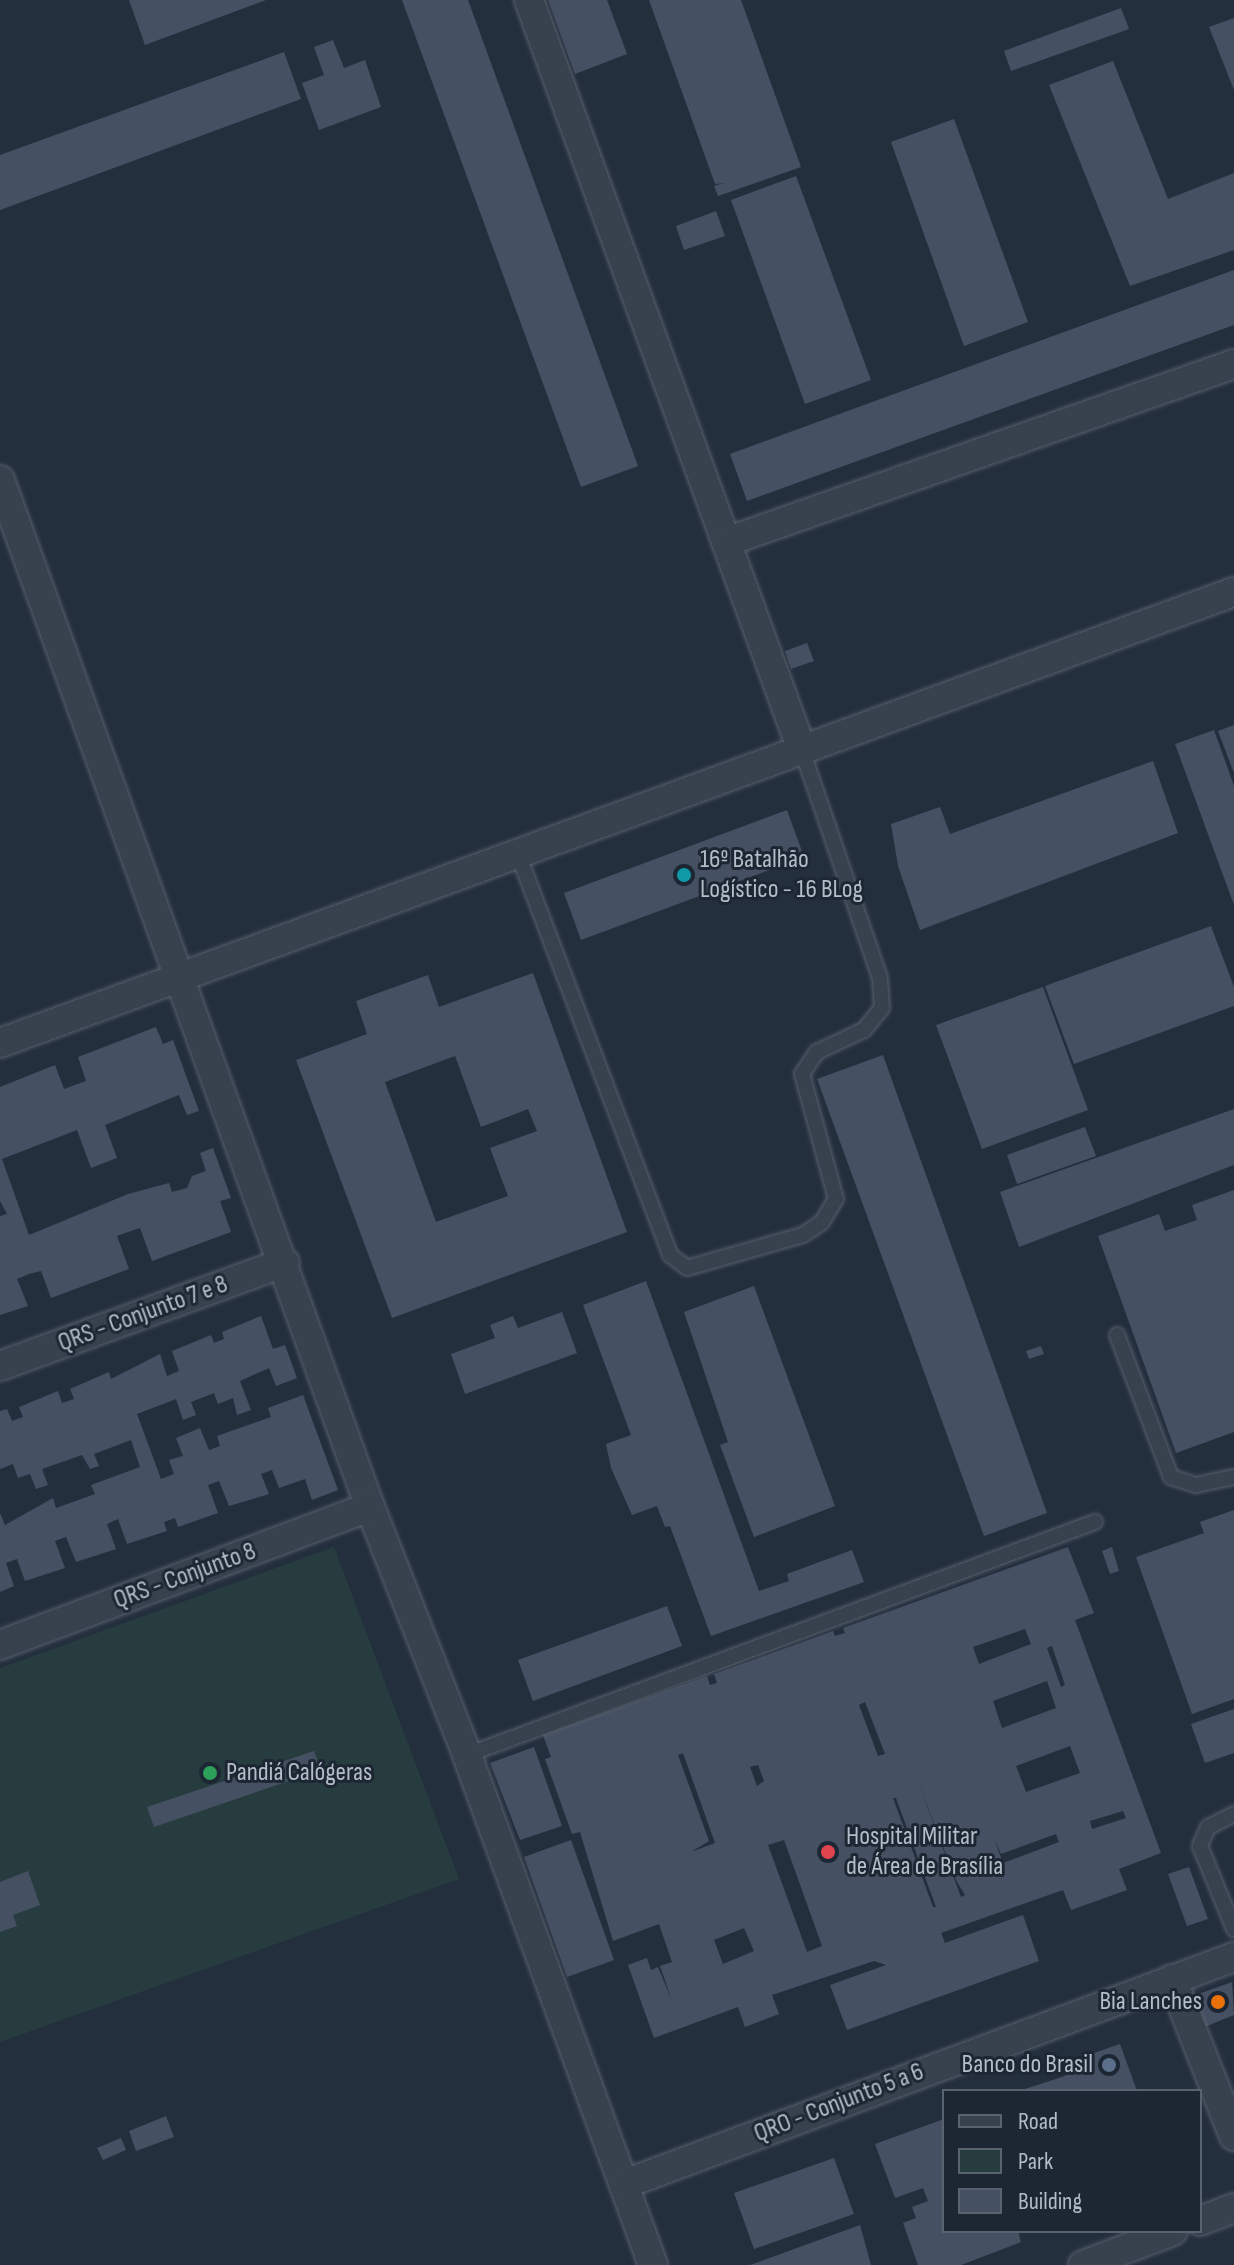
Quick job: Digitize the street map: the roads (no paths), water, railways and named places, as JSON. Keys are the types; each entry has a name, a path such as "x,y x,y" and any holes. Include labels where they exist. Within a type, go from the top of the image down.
{"street":[{"path":"529,0 802,750"},
{"path":"726,542 1234,364"},
{"path":"0,480 178,978 285,1262 370,1507 467,1755 507,1876 653,2265"},
{"path":"0,1043 1234,592"},
{"name":"QRS - Conjunto 7 e 8","path":"0,1366 285,1262"},
{"name":"QRS - Conjunto 8","path":"0,1645 370,1507"},
{"name":"QRO - Conjunto 5 a 6","path":"625,2184 1234,1957"},
{"path":"1172,1979 1234,2136"},
{"path":"1202,2220 1234,2208"},
{"path":"1083,2265 1168,2233"}],"lane":[{"path":"518,854 670,1255 687,1268 803,1235 822,1222 836,1199 802,1074 817,1052 864,1030 882,1008 880,978 802,750"},
{"path":"1117,1335 1171,1477 1196,1485 1234,1477"},
{"path":"467,1755 1095,1522"},
{"path":"1234,1814 1208,1827 1200,1846 1234,1929"}],"place":[{"name":"16º Batalhão Logístico - 16 BLog","path":"684,875"},
{"name":"Pandiá Calógeras","path":"210,1773"},
{"name":"Hospital Militar de Área de Brasília","path":"828,1852"},
{"name":"Bia Lanches","path":"1218,2002"},
{"name":"Banco do Brasil","path":"1109,2065"}]}
